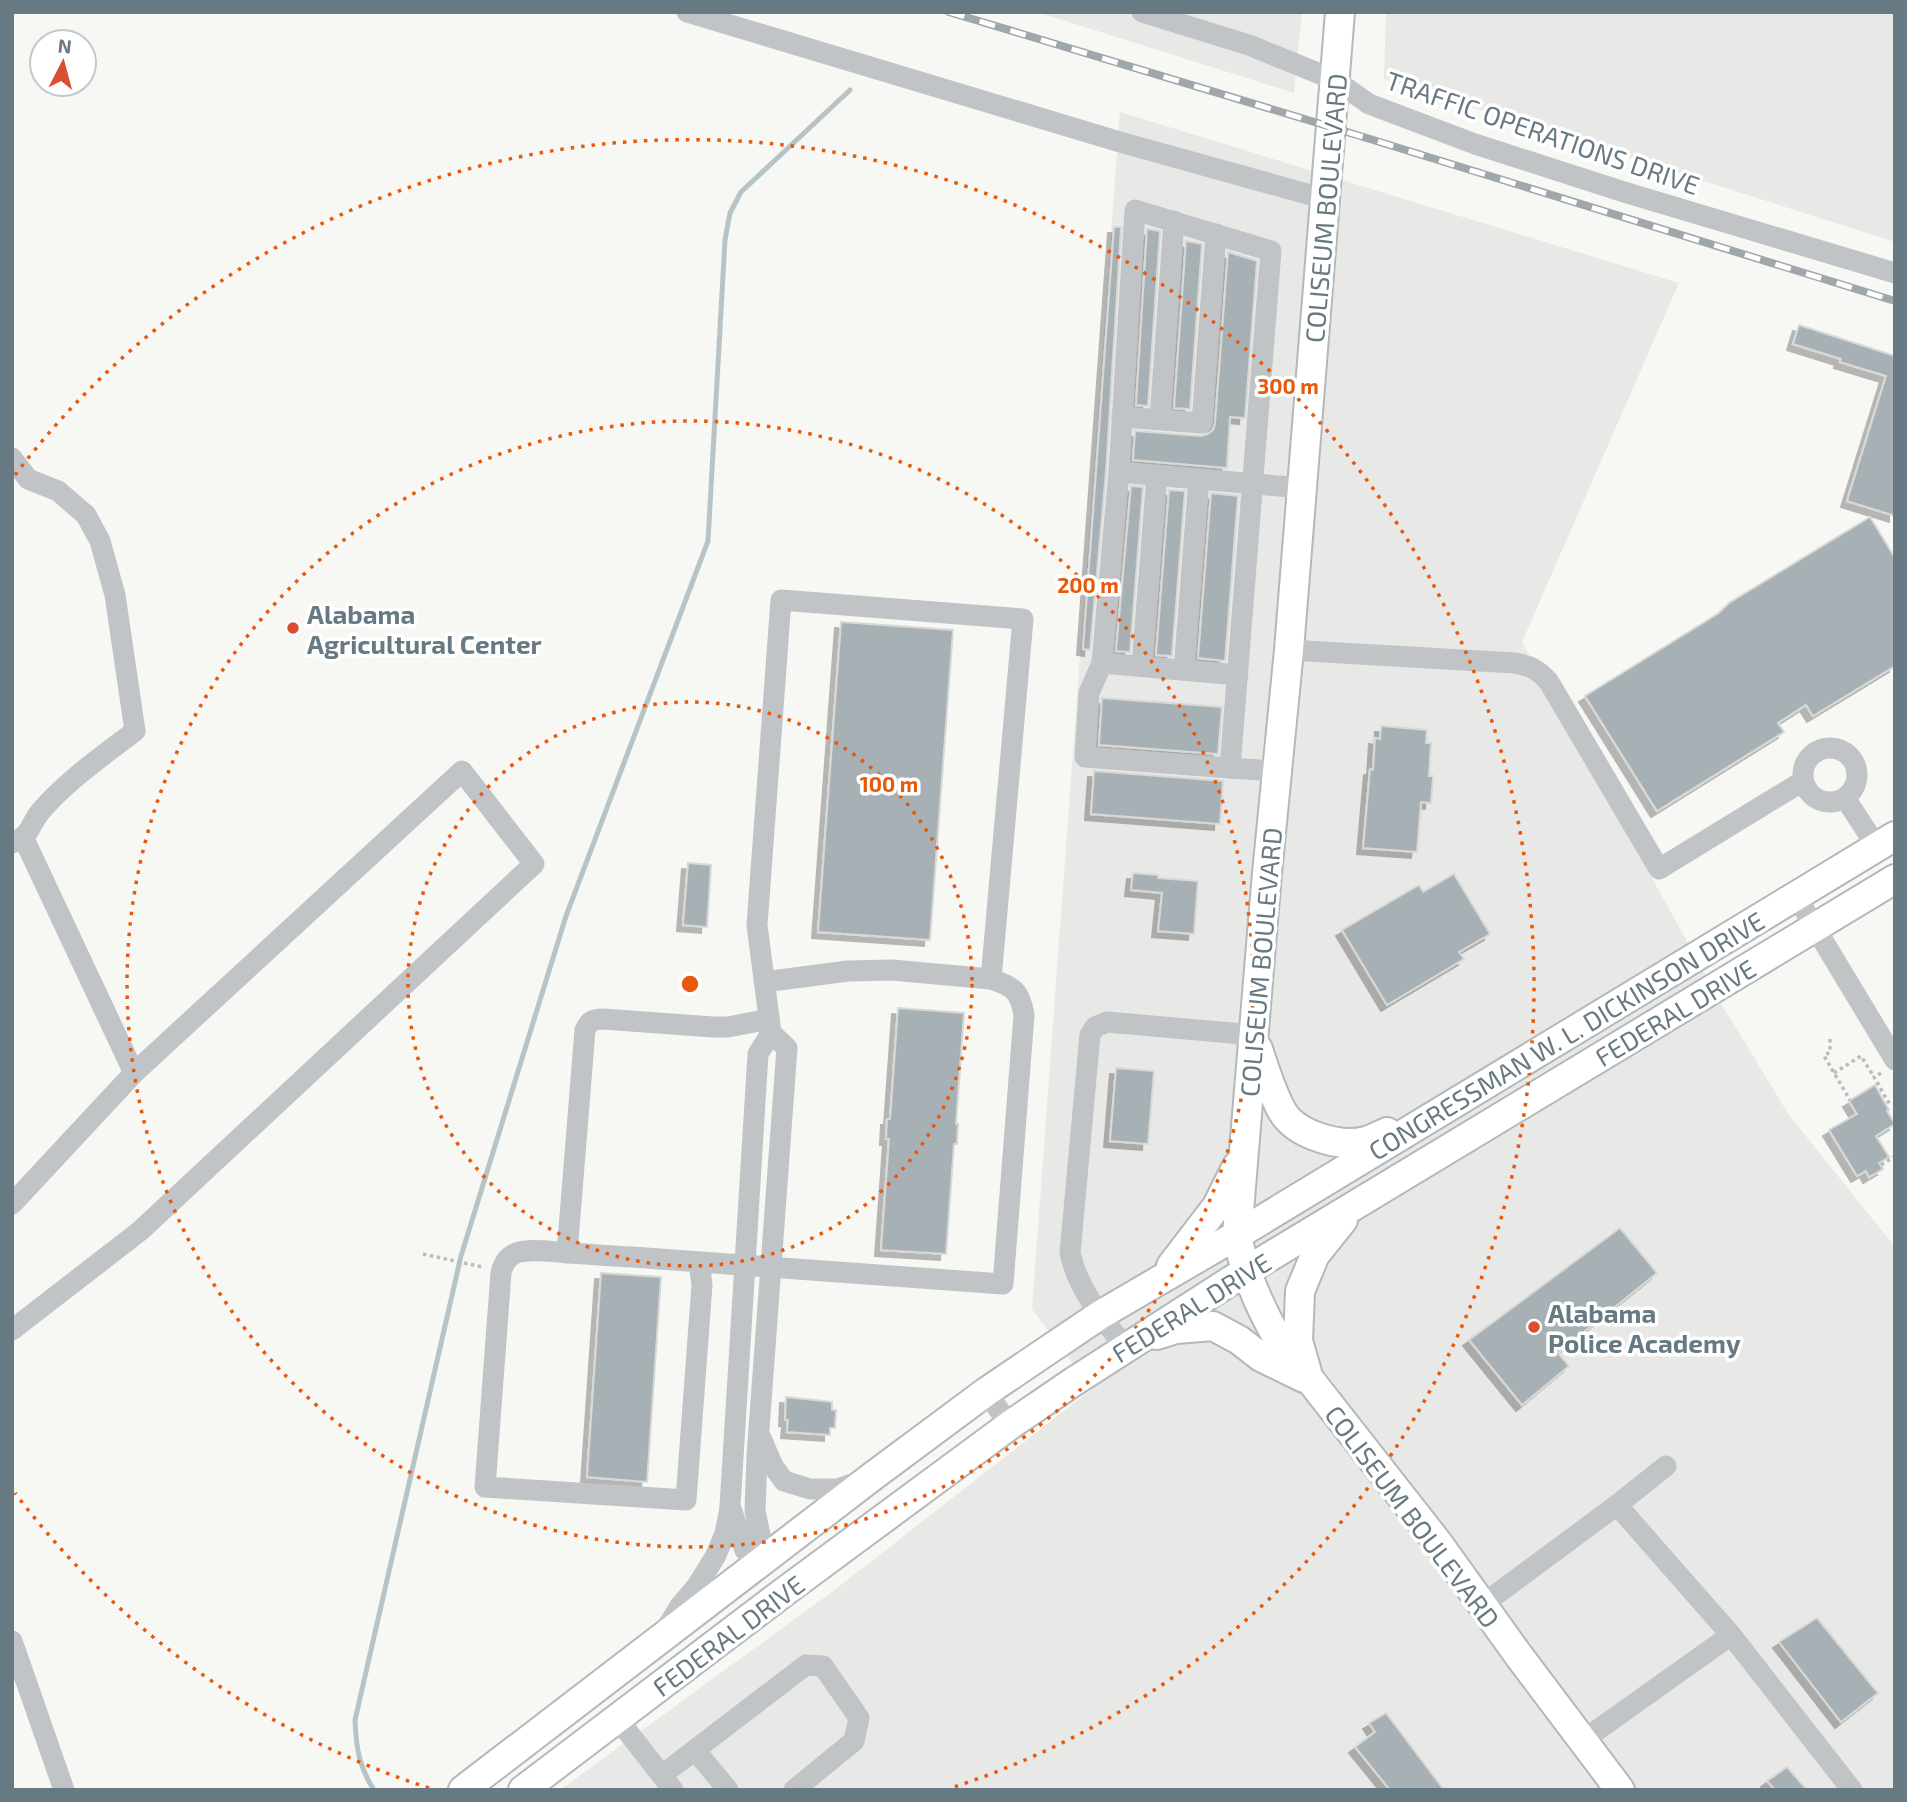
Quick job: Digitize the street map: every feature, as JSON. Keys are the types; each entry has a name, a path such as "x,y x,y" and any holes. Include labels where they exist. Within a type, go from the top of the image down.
{"main road":[{"name":"COLISEUM BOULEVARD","path":"1340,12 1289,650 1237,1235 1246,1271 1278,1339 1438,1543 1620,1790"},
{"name":"CONGRESSMAN W. L. DICKINSON DRIVE","path":"1237,1235 1886,841"},
{"name":"FEDERAL DRIVE","path":"523,1790 1010,1425 1131,1344 1246,1271 1895,879"},
{"path":"1254,1035 1272,1089 1284,1114 1301,1130 1321,1138 1364,1142 1444,1108"},
{"path":"1160,1279 1217,1206 1244,1153"},
{"path":"1309,1381 1298,1340 1300,1291 1315,1255 1355,1206"},
{"name":"FEDERAL DRIVE","path":"463,1790 986,1392 1100,1315 1237,1235"},
{"path":"1131,1344 1176,1329 1213,1326 1239,1340 1261,1357 1309,1381"},
{"path":"762,1561 784,1592"}],"street":[{"path":"687,12 1120,142 1325,199"},
{"name":"TRAFFIC OPERATIONS DRIVE","path":"1142,12 1249,45 1335,80 1369,104 1475,144 1895,273"},
{"path":"1230,768 1271,250 1135,209 1119,472 1102,663 1089,693 1085,757 1230,768 1277,771"},
{"path":"1160,419 1174,221"},
{"path":"1122,417 1202,423 1216,234"},
{"path":"12,458 28,479 58,491 86,515 100,541 115,595 135,731 66,786 18,841 134,1073"},
{"path":"1119,472 1302,488"},
{"path":"1142,666 1157,475"},
{"path":"1184,670 1199,479"},
{"path":"762,1561 755,1511 758,1432 787,1048 770,1026 757,925 781,600 1023,619 991,979"},
{"path":"1289,650 1514,663 1538,671 1549,682 1659,869 1803,781"},
{"path":"1102,663 1238,675"},
{"path":"1837,748 1853,760 1857,780 1845,797 1833,802 1822,801 1811,795 1804,785 1804,765 1809,756 1817,750 1837,748"},
{"path":"12,1204 134,1073 462,771 534,864 140,1231 12,1330"},
{"path":"1845,797 1886,841"},
{"path":"1796,896 1890,1065"},
{"path":"699,1262 702,1285 686,1500 485,1487 501,1273 508,1258 517,1252 541,1251 745,1265 1003,1284 1024,1015 1021,1000 1011,986 991,979 892,970 843,971 764,982"},
{"path":"567,1253 585,1030 588,1023 594,1019 603,1019 728,1027 770,1026"},
{"path":"1131,1344 1100,1315 1074,1272 1070,1253 1090,1035 1095,1027 1107,1022 1254,1035"},
{"path":"662,1637 680,1606 697,1586 715,1557 725,1534 730,1506 758,1054 770,1026"},
{"path":"986,1392 1010,1425"},
{"path":"758,1432 773,1466 785,1481 810,1489 838,1489 873,1476"},
{"path":"1482,1605 1666,1466"},
{"path":"1617,1505 1731,1635 1852,1790"},
{"path":"730,1506 746,1550 762,1561"},
{"path":"1582,1741 1731,1635"},
{"path":"12,1640 64,1790"},
{"path":"617,1718 667,1783 695,1750 806,1665 823,1666 859,1718 854,1741 794,1790"},
{"path":"695,1750 727,1790"}],"path":[{"path":"1830,1039 1830,1052 1824,1056 1850,1100"},
{"path":"1834,1073 1861,1056 1890,1105"},
{"path":"1874,1077 1890,1065"},
{"path":"1881,1165 1895,1156"},
{"path":"423,1254 476,1266"}],"shaded area":[{"path":"1037,12 1302,12 1294,93"},
{"path":"1386,12 1895,12 1895,242 1384,79"},
{"path":"1120,112 1679,283 1522,642 1722,1005 1789,1115 1895,1247 1895,1790 560,1790 832,1592 1092,1389 1032,1309"}],"building":[{"path":"1114,227 1121,227 1106,471 1090,650 1083,649"},
{"path":"1147,229 1160,231 1148,406 1136,405"},
{"path":"1186,241 1202,244 1190,409 1174,408"},
{"path":"1228,252 1257,261 1245,418 1230,417 1227,468 1133,460 1135,431 1201,436 1213,430"},
{"path":"1799,325 1895,356 1895,516 1847,501 1886,376 1793,344"},
{"path":"1131,486 1143,487 1130,652 1116,651"},
{"path":"1169,490 1185,491 1172,656 1156,655"},
{"path":"1211,493 1238,496 1225,661 1198,658"},
{"path":"1870,517 1895,558 1895,666 1813,716 1806,705 1778,723 1784,732 1657,811 1585,696 1719,613 1729,603"},
{"path":"841,622 953,630 930,940 818,932"},
{"path":"1102,698 1222,707 1218,754 1099,745"},
{"path":"1381,726 1427,730 1426,743 1431,743 1431,803 1421,802 1417,852 1363,848 1370,769 1373,770 1375,738 1380,739"},
{"path":"1094,771 1223,781 1220,824 1091,814"},
{"path":"688,863 711,865 707,927 683,925"},
{"path":"1133,873 1198,881 1194,934 1158,931 1162,893 1131,890"},
{"path":"1454,874 1490,934 1459,952 1464,959 1387,1005 1342,930 1419,885 1423,892"},
{"path":"898,1008 964,1013 957,1144 954,1144 946,1254 881,1250 889,1139 886,1139 887,1119 890,1119"},
{"path":"1116,1068 1154,1071 1148,1144 1110,1141"},
{"path":"1875,1085 1895,1124 1876,1136 1889,1157 1879,1163 1883,1169 1869,1177 1866,1171 1857,1176 1829,1130 1857,1114 1849,1101"},
{"path":"1620,1228 1657,1273 1558,1353 1569,1366 1522,1405 1469,1340"},
{"path":"601,1273 661,1277 647,1482 587,1477"},
{"path":"786,1397 832,1402 832,1410 836,1410 835,1428 830,1428 830,1435 787,1432"},
{"path":"1817,1618 1878,1693 1841,1722 1779,1642"},
{"path":"1386,1713 1444,1790 1390,1790 1355,1747 1375,1732 1369,1723"},
{"path":"1787,1767 1807,1790 1775,1790 1767,1781"}],"waterway":[{"path":"374,1790 359,1756 355,1720 461,1256 566,916 708,541 725,240 730,213 741,192 850,90"}],"railway":[{"path":"949,12 1895,301"}],"place":[{"name":"Alabama Agricultural Center","path":"293,628"},
{"name":"Alabama Police Academy","path":"1534,1327"}]}
